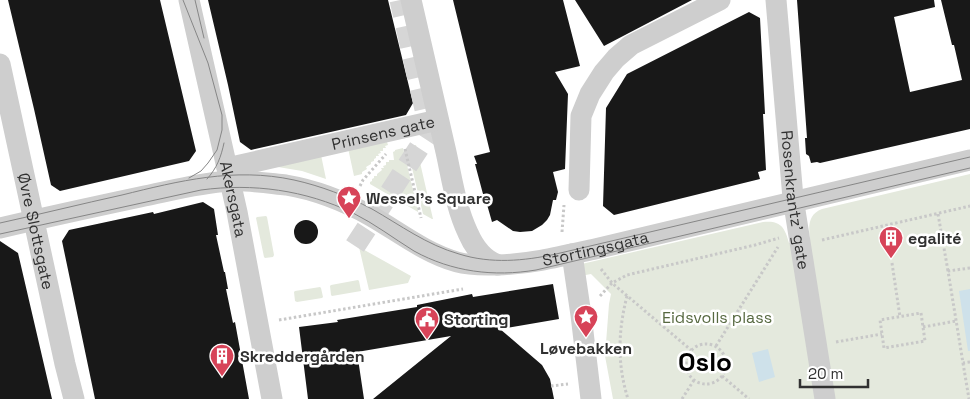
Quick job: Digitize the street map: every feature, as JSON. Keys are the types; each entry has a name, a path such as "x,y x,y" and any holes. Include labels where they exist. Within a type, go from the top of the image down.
{"street":[{"name":"Akersgata","path":"189,0 237,212 272,399"},
{"path":"411,0 438,120"},
{"path":"578,190 581,116 590,94 604,72 630,45 720,0"},
{"name":"Rosenkrantz’ gate","path":"776,0 793,201 825,399"},
{"name":"Øvre Slottsgate","path":"0,64 74,399"},
{"name":"Prinsens gate","path":"0,228 65,212 199,185 229,174 438,120 457,201 468,234 484,257 498,265"},
{"name":"Stortingsgata","path":"229,174 314,191 371,216 435,254 457,262 481,266 519,264 572,254 970,160"},
{"path":"572,254 591,399"}],"path":[{"path":"406,155 421,218"},
{"path":"816,241 970,206"},
{"path":"938,214 969,399"},
{"path":"581,315 612,283 627,275 781,240 716,346"},
{"path":"892,263 900,317"},
{"path":"598,265 612,283 691,350"},
{"path":"948,271 970,268"},
{"path":"259,324 463,289"},
{"path":"627,296 619,339 623,385 628,399"},
{"path":"921,314 926,341 884,348 880,320 900,317 921,314"},
{"path":"923,327 956,321"},
{"path":"834,342 882,334"},
{"path":"704,344 716,346 723,352 726,360 726,368 722,376 718,381 706,384 694,380 689,375 686,366 687,357 691,350 704,344"},
{"path":"963,363 970,362"},
{"path":"722,376 750,399"},
{"path":"682,399 694,380"}],"green space":[{"path":"387,142 386,148 380,151 379,156 376,156 374,161 366,167 367,169 362,174 354,176 348,148"},
{"path":"416,145 433,219 423,214 407,147"},
{"path":"403,148 418,212 370,184 374,176 377,176 382,170 381,168 384,168 383,166 386,165 386,162 394,160 393,152"},
{"path":"321,155 326,179 302,171 278,167 278,165"},
{"name":"Eidsvolls plass","path":"970,174 970,399 613,399 605,356 611,294 591,274 575,277 573,266 763,222 774,222 781,226 786,233 789,243 810,238 810,220 814,214 822,209"},
{"path":"266,216 274,255 273,257 265,258 256,218"},
{"path":"359,247 411,276 408,283 369,290"},
{"path":"358,280 361,291 331,295 331,285"},
{"path":"320,287 322,298 295,301 295,291"}],"shaded area":[{"path":"970,289 970,351 968,351 959,291"},
{"path":"768,349 775,377 759,382 752,353"}],"building":[{"path":"8,0 160,0 196,151 189,161 60,191 51,185"},
{"path":"208,0 388,0 413,103 406,115 251,150 240,142"},
{"path":"453,0 563,0 580,66 555,72 568,94 565,169 553,172 558,192 556,200 553,200 547,220 532,231 513,231 497,220 492,222 474,156 490,152"},
{"path":"575,0 692,0 604,46"},
{"path":"797,0 934,0 935,7 894,17 910,92 962,80 941,0 970,0 970,129 820,163 811,163 809,156 806,154 805,138 807,138"},
{"path":"749,12 760,18 766,170 758,172 760,179 614,215 603,206 606,108 627,74"},
{"path":"203,202 214,209 218,235 216,235 225,272 228,289 226,289 233,323 235,322 249,399 95,399 62,241 69,230 153,212 154,214"},
{"path":"306,220 314,224 318,232 314,240 306,244 298,240 294,232 298,224"},
{"path":"0,241 18,253 52,399 0,399"},
{"name":"Storting","path":"553,284 559,319 500,329 542,365 550,379 554,399 373,399 451,336 357,352 364,399 308,399 299,327 338,322 337,320 417,307 417,305 472,294 473,297"}],"tunnel":[{"path":"355,246 430,131 400,0"}],"tram line":[{"path":"183,0 208,63 222,115 222,130 217,150 201,171 189,178"},
{"path":"195,0 204,38"},
{"path":"207,179 218,162 224,143"},
{"path":"0,223 164,185 207,177 228,175 272,176 304,182 343,196 372,209 414,234 447,250 483,259 520,260 556,254 970,157"},
{"path":"0,234 201,190 240,187 259,188 298,194 335,205 369,222 414,251 443,264 489,273 520,272 536,270 970,168"}],"place":[{"name":"Wessel's Square","path":"349,219"},
{"name":"egalité","path":"891,259"},
{"name":"Løvebakken","path":"586,338"},
{"name":"Storting","path":"427,340"},
{"name":"Skreddergården","path":"222,377"}],"district":[{"name":"Oslo","path":"705,362"}]}
